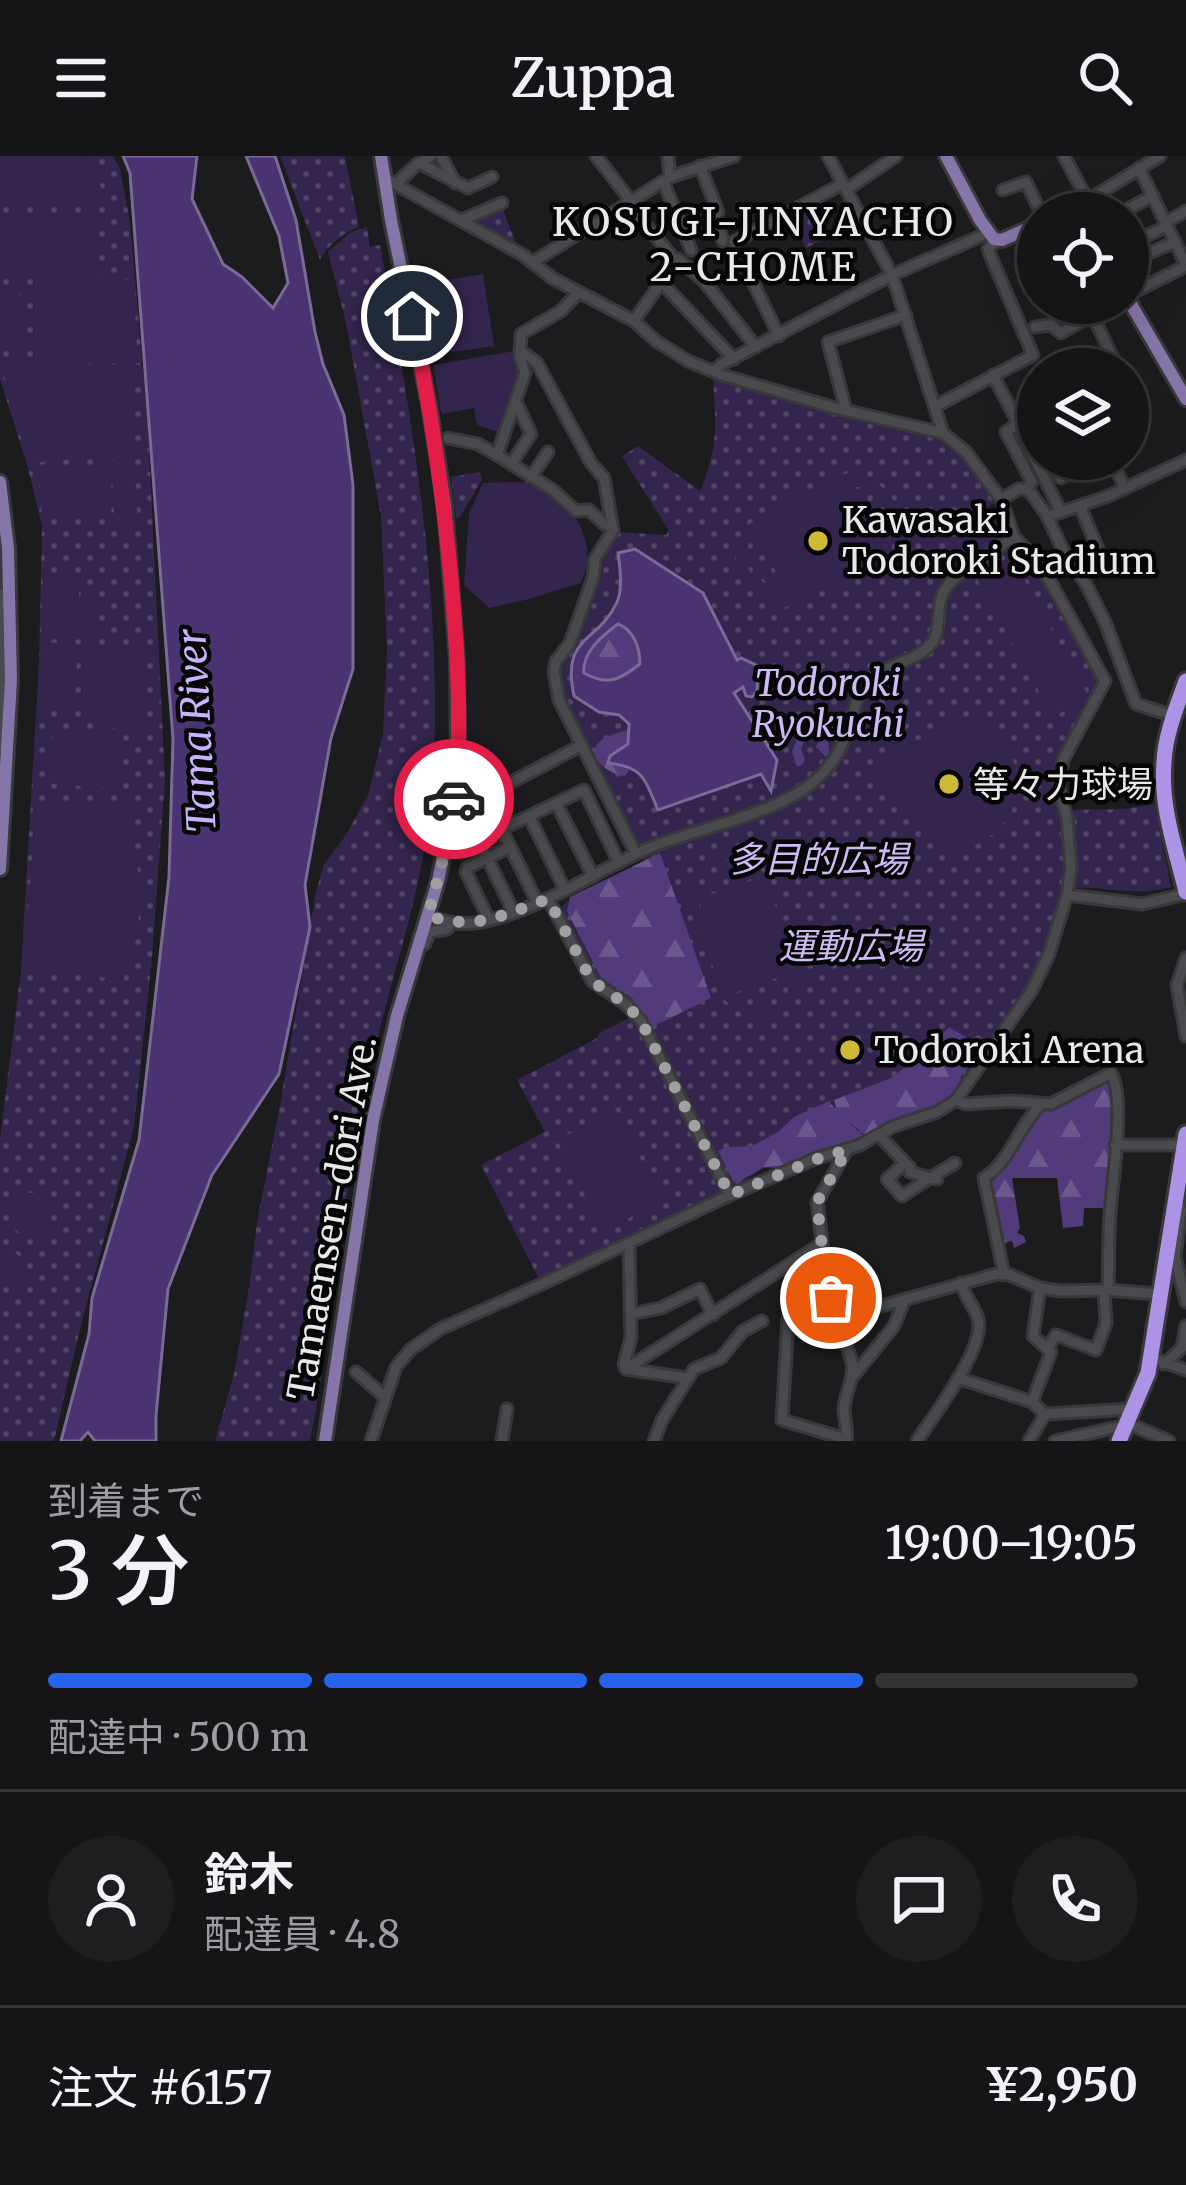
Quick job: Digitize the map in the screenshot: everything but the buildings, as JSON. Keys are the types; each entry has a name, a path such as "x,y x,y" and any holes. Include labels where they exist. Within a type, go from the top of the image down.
{"highway":[{"path":"1186,681 1163,764 1166,812 1180,839 1186,893"},
{"path":"1123,1434 1158,1361 1161,1294 1185,1139"}],"main road":[{"name":"Tamaensen-dōri Ave.","path":"325,1441 373,1120 390,1040 442,863 457,782 454,604 441,477 388,206 392,181 381,156"},
{"path":"946,156 993,236 1017,230"},
{"path":"1144,324 1184,392"},
{"path":"0,482 10,610 0,869"}],"street":[{"path":"371,1441 396,1367 432,1334 730,1195 847,1150 956,1100 1043,970 1067,895 1071,854 1059,789 1061,771 1067,750 1105,682 1041,569 1014,537 1001,499 966,452 943,433 846,410 688,361 634,321 552,278 533,262 392,181 431,156"},
{"path":"441,156 455,183"},
{"path":"596,156 628,201 677,259 703,280 756,347"},
{"path":"668,156 667,179 691,250"},
{"path":"533,262 667,179 734,156"},
{"path":"828,156 892,275 943,433"},
{"path":"700,166 718,212 714,214 729,241 844,187 896,156"},
{"path":"1064,156 1083,192"},
{"path":"1099,192 1154,158"},
{"path":"419,163 468,188 492,177"},
{"path":"1139,168 1186,266 1149,286"},
{"path":"1003,190 1026,182 1031,192"},
{"path":"1149,198 1153,196"},
{"path":"462,220 502,202"},
{"path":"1149,234 1186,211"},
{"path":"714,371 892,275 993,236"},
{"path":"936,406 1033,355 989,252 993,236"},
{"path":"1149,253 1175,242"},
{"path":"634,321 677,259"},
{"path":"752,280 779,336"},
{"path":"662,283 734,359"},
{"path":"496,455 525,373 520,334 561,311 578,293"},
{"path":"846,410 827,342 905,315"},
{"path":"1035,326 1050,325 1061,333 1078,324"},
{"path":"520,350 537,363 591,463 604,478 610,536 595,559 570,643 554,671 559,700 636,854"},
{"path":"993,375 1017,423 1006,432 1017,453"},
{"path":"511,464 531,434 516,402"},
{"path":"448,438 478,444 553,490 576,511 589,510 612,528"},
{"path":"531,477 548,452"},
{"path":"1047,517 1186,460"},
{"path":"1001,499 1026,489 1031,480"},
{"path":"1052,480 1061,512"},
{"path":"1120,480 1125,488"},
{"path":"1026,489 1087,584 1136,704 1174,716"},
{"path":"1080,506 1101,563"},
{"path":"428,916 451,923 489,920 542,901 636,854 782,801 815,781 841,748 864,686 881,671 930,645 949,584 959,572 1014,537"},
{"path":"1041,569 1064,553"},
{"path":"0,594 0,747"},
{"path":"510,783 582,745"},
{"path":"620,862 584,790 504,829 510,847 592,981 641,1021 730,1195"},
{"path":"556,803 592,876"},
{"path":"529,816 565,890"},
{"path":"476,835 513,911"},
{"path":"489,920 467,868 510,847"},
{"path":"1067,895 1142,904 1186,893"},
{"path":"425,944 429,932 446,929 451,923"},
{"path":"1186,958 1177,985 1186,1036"},
{"path":"956,1100 1051,1104 1111,1073 1115,1078 1118,1108 1106,1323 1096,1350 1056,1335 1047,1349"},
{"path":"1004,1274 984,1178 1000,1165 1028,1117 1042,1104"},
{"path":"879,1135 910,1172 933,1179"},
{"path":"1115,1144 1185,1139"},
{"path":"847,1150 817,1199 828,1288 854,1376"},
{"path":"905,1163 886,1178 902,1196 955,1163"},
{"path":"1177,1196 1181,1210 1175,1257 1186,1303"},
{"path":"626,1369 632,1338 628,1243"},
{"path":"626,1369 821,1244"},
{"path":"905,1299 894,1326 854,1376 844,1407 847,1440 782,1420 788,1318 838,1318 961,1283 1004,1274 1060,1291 1161,1294"},
{"path":"917,1441 952,1393 976,1342 979,1321 961,1283"},
{"path":"1032,1402 1051,1352 1033,1336 1040,1288"},
{"path":"631,1314 661,1308 700,1289 713,1315"},
{"path":"654,1441 687,1378 701,1364 721,1358 743,1331 762,1321"},
{"path":"1158,1361 1182,1348 1186,1326"},
{"path":"1158,1361 1186,1370"},
{"path":"626,1369 687,1378"},
{"path":"356,1372 385,1397"},
{"path":"958,1378 1032,1402 1045,1414 1134,1409"},
{"path":"502,1441 507,1409"},
{"path":"1029,1441 1045,1414"},
{"path":"1055,1441 1123,1434 1134,1426 1169,1441"}],"green space":[{"path":"0,156 113,156 120,169 130,222 148,427 165,780 134,1127 54,1441 0,1441 0,1139 21,970 42,527 0,379"},
{"path":"0,156 86,156 111,207 0,207"},
{"path":"280,156 345,156 359,227 337,240 320,260"},
{"path":"501,205 516,243 516,245 473,219"},
{"path":"807,206 825,239 806,248 788,216"},
{"path":"0,215 99,217 98,277 0,275"},
{"path":"367,227 370,247 380,245 423,511 434,645 429,818 415,896 365,1090 310,1441 215,1441 234,1374 316,892 324,864 368,795 383,734 387,651 381,516 346,323 328,252 351,232"},
{"path":"483,274 494,346 439,354 428,283"},
{"path":"33,278 132,280 138,361 35,360"},
{"path":"20,291 24,346 0,349 0,292"},
{"path":"514,351 519,376 498,432 477,425 474,408 441,412 433,365"},
{"path":"0,362 142,365 130,399 129,455 29,463"},
{"name":"Todoroki Ryokuchi","path":"713,378 866,423 933,436 961,455 995,502 988,507 1002,534 1032,562 1100,681 1056,758 1053,787 1060,810 1154,804 1171,887 1142,892 1062,889 1040,968 1028,991 954,1095 862,1140 783,1168 763,1168 539,1279 481,1165 545,1132 517,1080 629,1018 638,1029 648,1026 590,972 558,909 579,893 645,862 562,696 557,669 576,636 597,565 615,532 666,535 669,531 622,456 638,446 700,491 715,435"},
{"path":"134,458 138,527 115,528 111,460"},
{"path":"862,466 867,474 863,477 894,501 899,525 891,547 867,568 773,613 771,601 750,590 740,575 736,557 742,534 771,509","holes":["849,486 871,492 884,506 888,525 880,546","756,532 777,575 771,589 753,578 748,566 747,548"]},
{"path":"107,467 111,514 42,519 39,471"},
{"path":"480,472 482,480 456,519 451,477"},
{"path":"511,482 545,489 569,510 585,538 586,569 580,583 489,608 464,585 469,514 483,483"},
{"path":"1012,557 1089,697 1053,717 976,577"},
{"path":"43,574 80,575 79,597 96,598 95,636 41,638"},
{"path":"618,624 635,640 640,664 614,679 584,673 590,651"},
{"path":"41,642 78,644 74,709 37,707"},
{"path":"85,649 144,655 144,733 94,725 82,702"},
{"name":"等々力球場","path":"968,716 995,727 1004,739 1015,767 1015,798 1008,818 993,834 969,848 949,851 935,844 893,799 877,771 886,755"},
{"path":"811,721 829,731 824,734 829,752 826,757 816,747 820,736 807,735 801,749 805,760 797,766 792,752"},
{"path":"630,729 626,747 608,763 628,765 625,776 607,769 594,754 600,741"},
{"path":"53,730 123,737 120,790 48,783"},
{"path":"36,803 130,803 138,873 145,886 123,980 24,967"},
{"path":"660,853 711,998 648,1029 632,998 601,978 567,911 570,897"},
{"path":"732,853 751,859 764,874 804,984 798,981 787,1005 769,1017 747,1015 725,1000 684,888 707,860","holes":["726,860 742,864 756,879 698,899 712,944 698,906 697,887 705,869","788,974 785,997 771,1009 751,1009 731,997"]},
{"path":"949,1027 983,1048 960,1078 963,1082 942,1102 892,1121 866,1137 839,1113 863,1136 860,1139 733,1181 718,1151 752,1146 794,1117 829,1101 838,1113 834,1100 891,1078"},
{"path":"1110,1076 1115,1107 1107,1208 1084,1208 1083,1226 1063,1228 1057,1178 1012,1178 1017,1233 1026,1242 1014,1248 1012,1241 1000,1244 986,1179 1044,1106"},
{"path":"616,1110 662,1201 603,1231 557,1140"},
{"path":"13,1190 54,1197 46,1244 13,1227"},
{"path":"0,1247 24,1262 26,1291 0,1286"}],"water":[{"name":"Tama River","path":"123,156 197,156 192,199 223,264 273,308 288,283 279,236 246,156 275,156 296,220 323,364 344,415 353,485 353,669 331,738 305,885 310,927 279,1074 212,1175 168,1289 156,1441 95,1441 88,1432 80,1441 61,1441 89,1334 92,1298 139,1140 169,877 173,739 130,173"},
{"path":"635,549 703,593 737,660 762,668 752,697 746,696 743,687 734,693 777,760 771,791 761,774 658,810 636,771 608,763 610,756 628,744 629,724 574,696 571,676 577,650 617,602 618,553","holes":["618,624 635,640 640,664 614,679 600,680 584,673 594,645"]}],"way so far":[{"path":"454,799 428,916 451,923 478,923 548,899 592,981 641,1021 730,1195 847,1150 817,1202 831,1298"}],"place":[{"name":"Kawasaki Todoroki Stadium","path":"818,541"},
{"name":"等々力球場","path":"949,784"},
{"name":"Todoroki Arena","path":"850,1050"}],"district":[{"name":"KOSUGI-JINYACHO 2-CHOME","path":"754,244"}],"route":[{"path":"412,316 448,530 459,718 454,799"}],"park label":[{"name":"多目的広場","path":"818,859"},
{"name":"運動広場","path":"851,946"}]}
